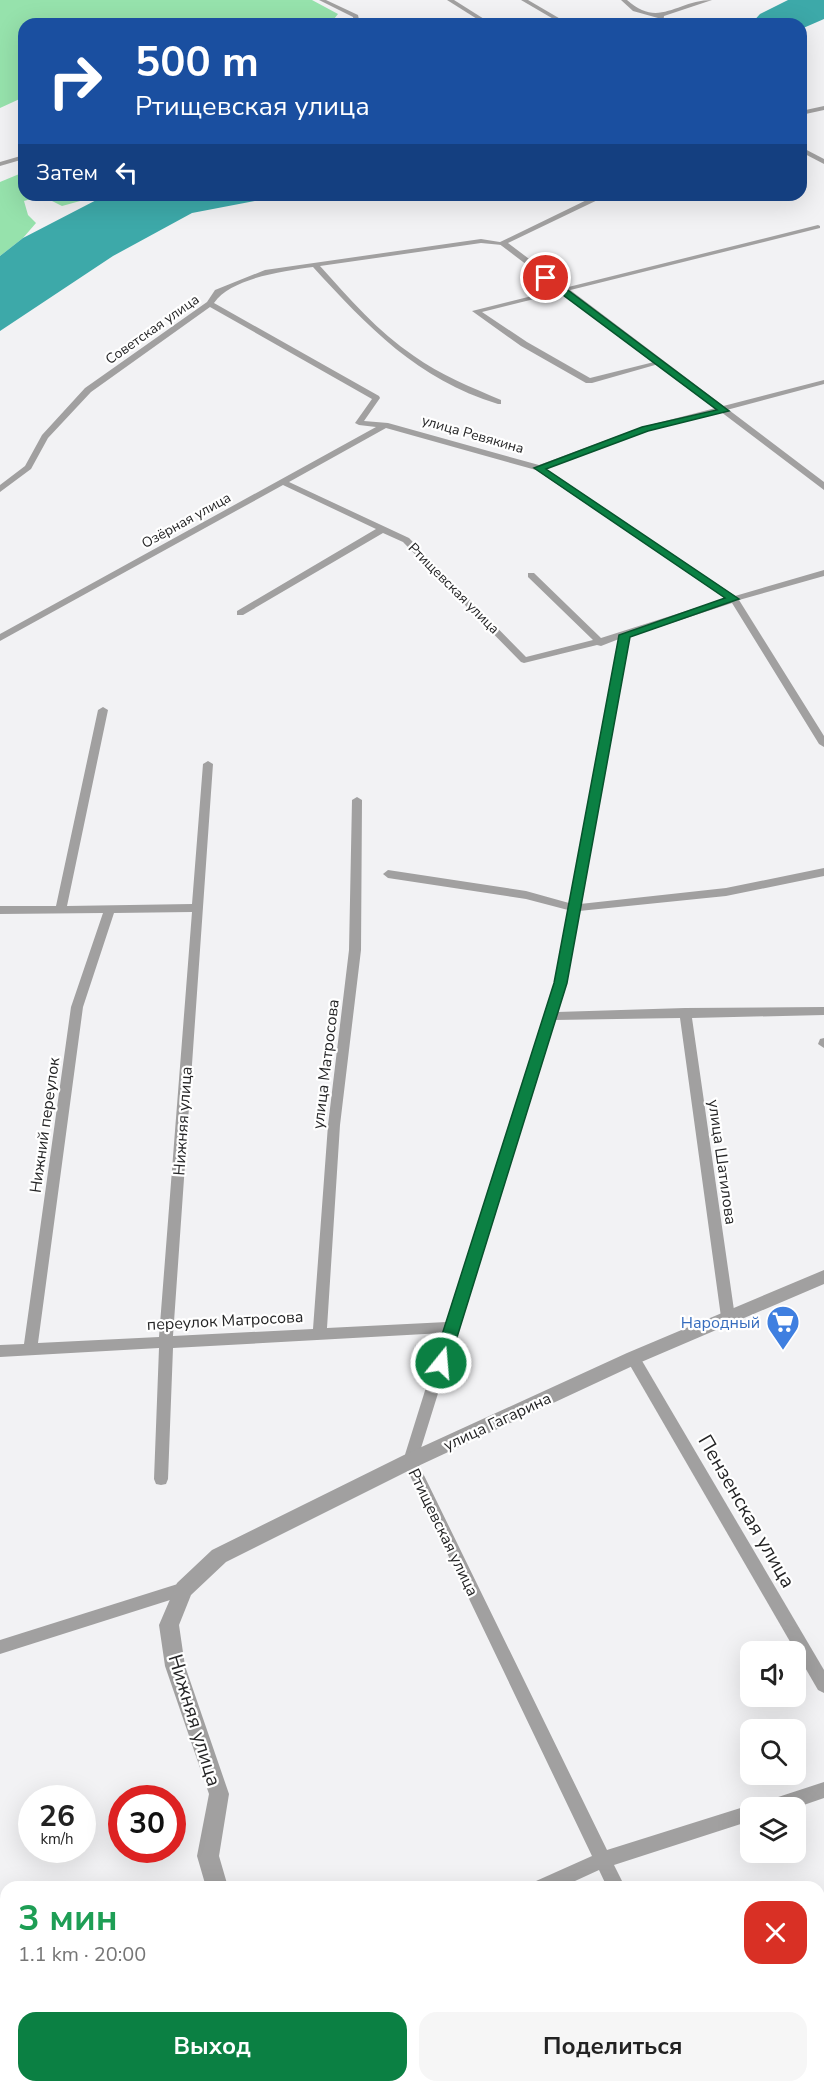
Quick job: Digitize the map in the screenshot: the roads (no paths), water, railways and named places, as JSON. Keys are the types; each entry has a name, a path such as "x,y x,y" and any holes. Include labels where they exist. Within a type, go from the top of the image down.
{"street":[{"path":"322,0 356,18"},
{"path":"450,0 479,18"},
{"path":"524,0 556,18"},
{"path":"624,0 635,10 653,18"},
{"path":"667,18 709,0"},
{"path":"807,112 824,108"},
{"path":"807,152 824,162"},
{"path":"0,164 18,159"},
{"path":"591,201 502,243 824,487"},
{"path":"658,363 589,381 524,344 476,311 818,227"},
{"name":"Советская улица","path":"0,489 27,467 45,436 88,390 210,304 218,292 265,272 481,241 502,243"},
{"path":"315,264 352,305 410,357 457,384 498,402"},
{"name":"улица Ревякина","path":"210,304 376,398 358,423 385,425 539,468 734,599 824,744"},
{"path":"539,468 645,429 724,411 824,382"},
{"name":"Озёрная улица","path":"1,637 385,425"},
{"name":"Ртищевская улица","path":"283,482 406,540 524,660 601,643 734,599 824,573"},
{"path":"240,613 383,529"},
{"path":"531,574 601,643"},
{"name":"Ртищевская улица","path":"613,1881 410,1461 560,983 625,635"},
{"path":"61,909 103,710"},
{"name":"Нижняя улица","path":"161,1479 166,1341 208,764"},
{"name":"улица Матросова","path":"320,1333 334,1125 355,951 357,800"},
{"path":"388,874 526,896 575,908 726,892 824,872"},
{"path":"0,910 197,908"},
{"name":"Нижний переулок","path":"30,1349 77,1007 109,910"},
{"path":"551,1016 824,1011"},
{"name":"улица Шатилова","path":"685,1012 728,1317"},
{"name":"улица Гагарина","path":"184,1589 219,1556 410,1461 633,1358 728,1317 822,1282"},
{"name":"переулок Матросова","path":"0,1351 452,1327"},
{"name":"Пензенская улица","path":"633,1358 824,1685"},
{"path":"0,1647 184,1589"},
{"name":"Нижняя улица","path":"184,1589 169,1624 175,1666 219,1794 208,1856 215,1881"},
{"path":"803,1797 824,1790"},
{"path":"556,1881 602,1860 740,1816"}],"water":[{"path":"788,0 824,0 824,19 807,26 807,18 756,18"},
{"path":"94,201 255,201 192,213 113,256 0,331 0,256 23,238"}],"place":[{"name":"Народный","path":"783,1351"}]}
